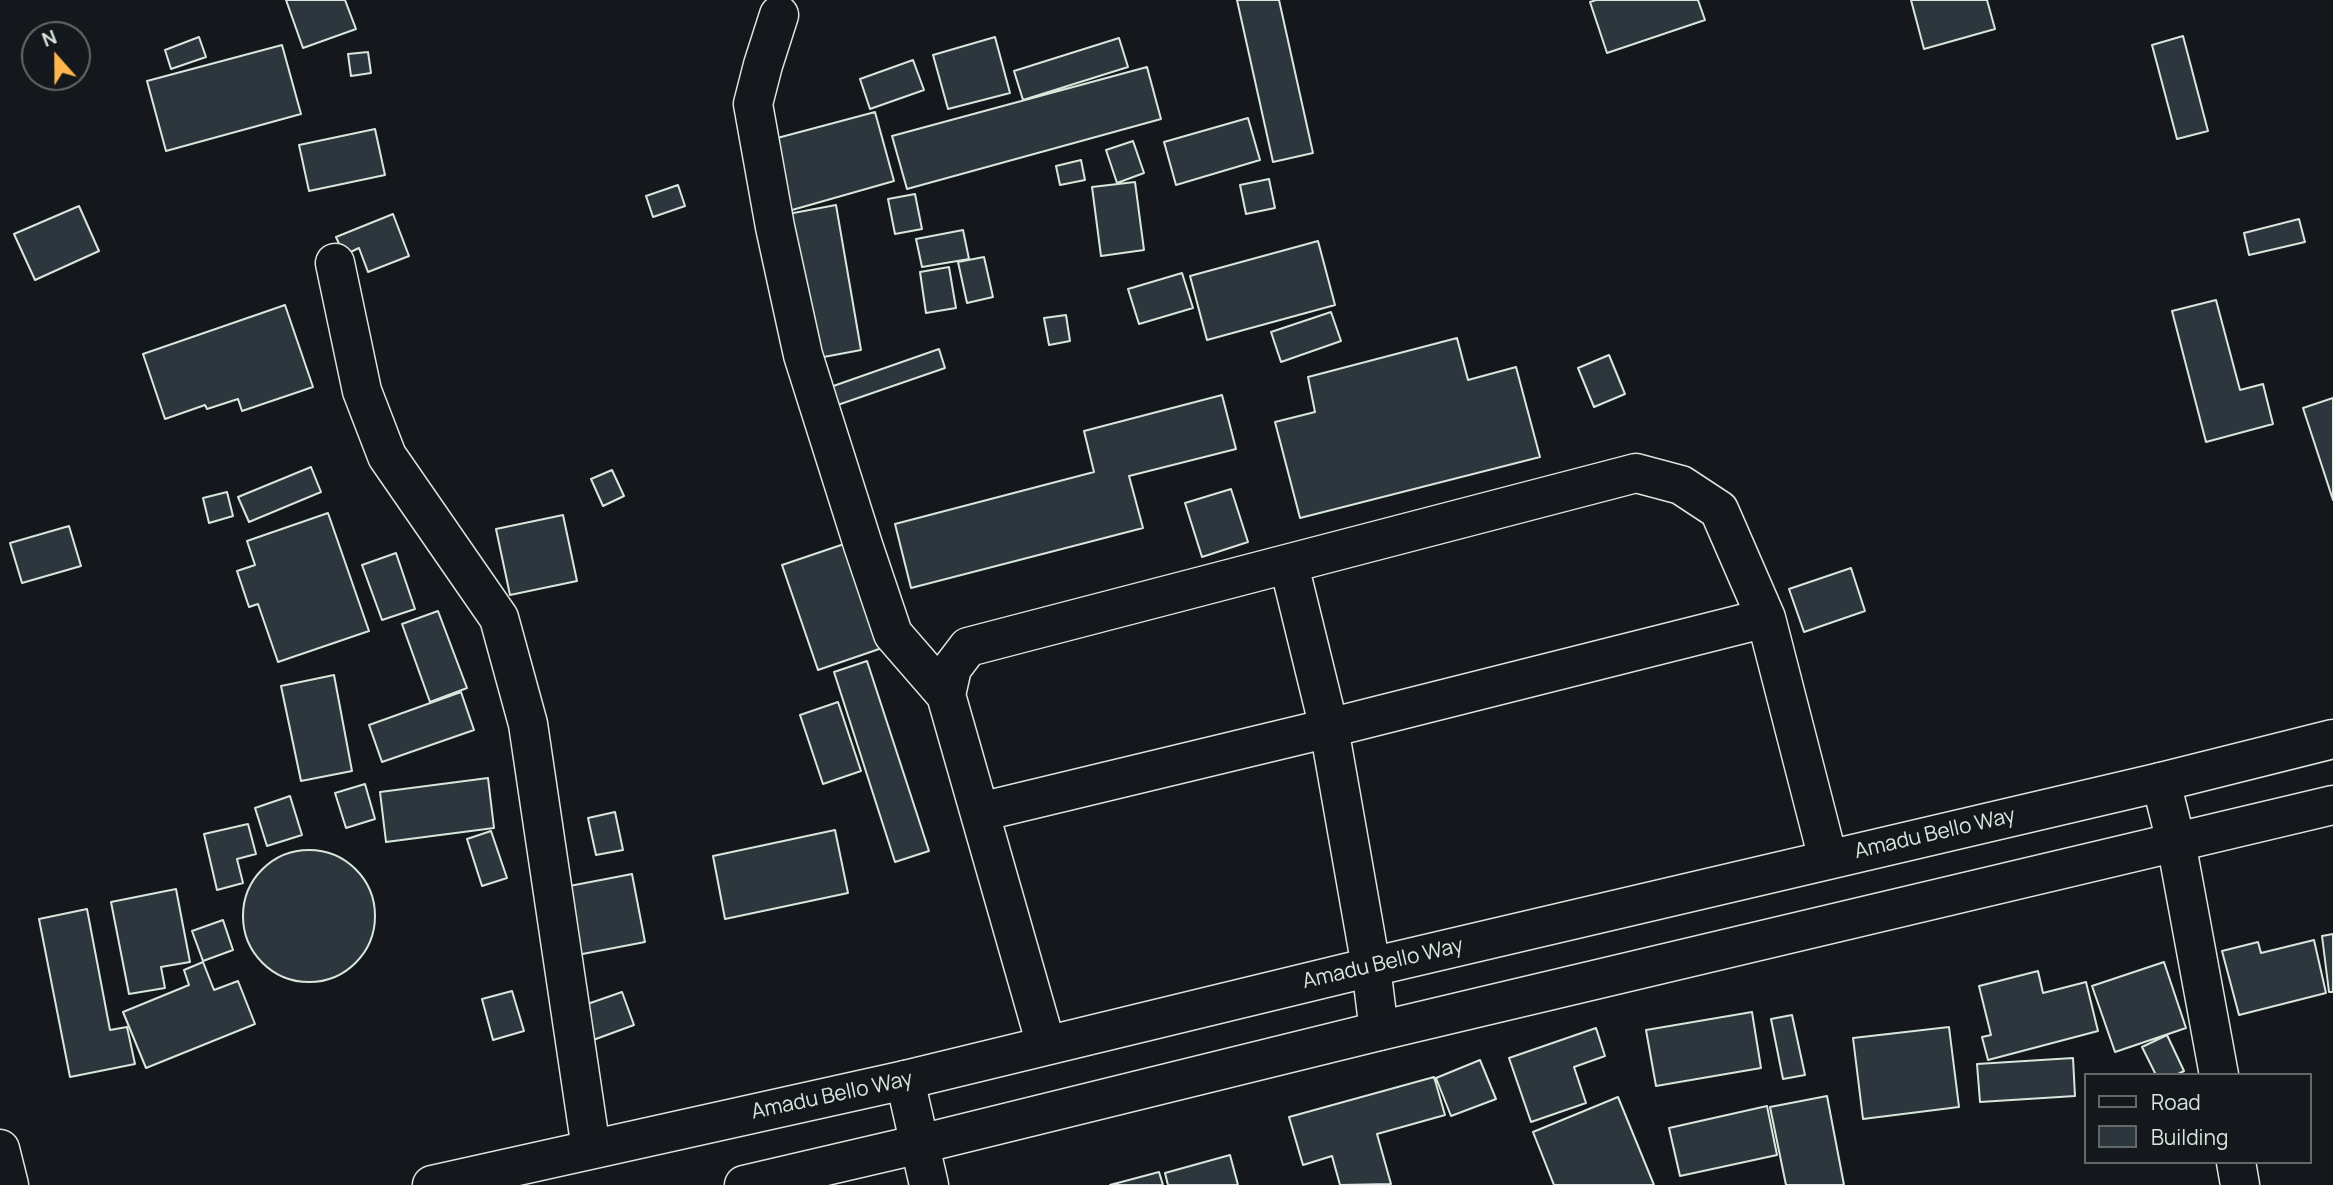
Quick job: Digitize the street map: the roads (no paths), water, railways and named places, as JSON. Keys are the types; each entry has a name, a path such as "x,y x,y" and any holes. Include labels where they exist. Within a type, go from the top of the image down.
{"main road":[{"path":"779,15 753,104 775,227 803,355 893,634 946,695 1046,1045"},
{"path":"335,263 362,391 387,456 499,618 528,723 592,1149"},
{"path":"946,695 952,668 968,647 1636,473 1681,485 1719,510 1766,618 1828,859"},
{"path":"1289,565 1329,728 1371,967 1379,1031"},
{"path":"979,812 1329,728 1766,618"},
{"name":"Amadu Bello Way","path":"432,1185 905,1080 2333,739"},
{"path":"2161,782 2176,842 2219,1073"},
{"path":"744,1185 2333,805"},
{"path":"905,1080 929,1185"},
{"path":"0,1149 9,1185"},
{"path":"2236,1164 2240,1185"}]}
